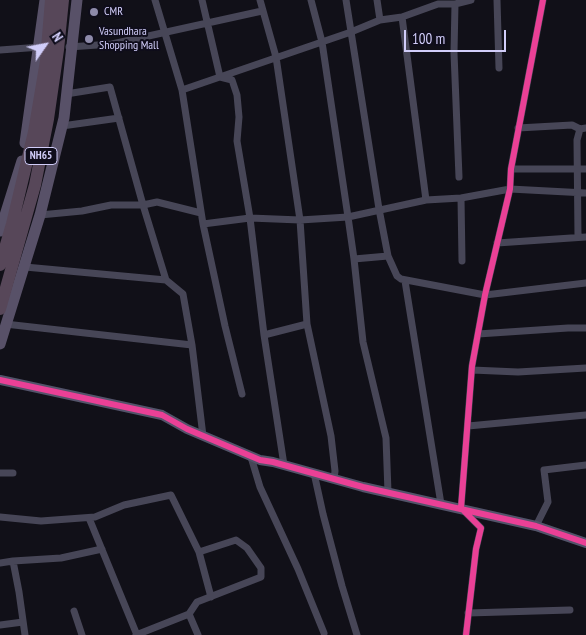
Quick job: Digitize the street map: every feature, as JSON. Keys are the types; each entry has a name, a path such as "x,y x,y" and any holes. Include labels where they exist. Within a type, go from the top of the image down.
{"highway":[{"name":"NH65","path":"0,265 34,132 46,61 51,0"},
{"name":"NH65","path":"0,308 35,185 53,90 63,0"}],"main road":[{"path":"0,231 5,198 21,164 28,129 45,0"},
{"path":"0,344 25,268 62,126 77,0"}],"street":[{"path":"155,0 182,90 203,224 242,394"},
{"path":"202,0 220,77"},
{"path":"260,0 276,57 300,220 307,324 331,436 335,471 334,479"},
{"path":"311,0 322,42 354,259 362,342 386,438 388,492"},
{"path":"346,0 379,209 388,256 397,276 405,281 485,294 586,283"},
{"path":"377,0 380,20"},
{"path":"182,90 351,32 380,20 402,17 438,2 455,4 471,0"},
{"path":"497,0 499,68"},
{"path":"466,635 481,528 461,508 472,370 485,294 510,189 510,169 543,0"},
{"path":"455,4 454,53 459,177"},
{"path":"70,47 112,44 262,11"},
{"path":"402,17 426,200"},
{"path":"0,50 39,47"},
{"path":"220,77 232,80 237,95 239,117 237,140 250,218 264,335 284,465"},
{"path":"66,94 110,87 166,280 183,294 192,345 202,436"},
{"path":"62,126 119,118"},
{"path":"518,128 572,125 583,128 577,140 578,237"},
{"path":"510,169 586,168"},
{"path":"203,224 250,218 300,220 348,217 426,200 461,198 510,189 586,193"},
{"path":"461,198 462,262"},
{"path":"40,215 82,211 111,205 143,205 157,202 201,213"},
{"path":"497,243 586,238"},
{"path":"354,259 388,256"},
{"path":"25,268 166,280"},
{"path":"405,281 441,504"},
{"path":"5,324 192,345"},
{"path":"264,335 307,324"},
{"path":"478,334 586,328"},
{"path":"472,370 518,372 586,368"},
{"path":"0,380 162,415 202,436 251,457 334,479 536,526 586,543"},
{"path":"468,426 586,415"},
{"path":"251,457 260,487 298,569 324,632"},
{"path":"536,526 548,502 544,470 586,465"},
{"path":"0,473 13,473"},
{"path":"314,474 327,532 357,635"},
{"path":"0,517 41,521 89,518 124,505 171,495 200,552 211,596"},
{"path":"89,518 136,635 188,614 197,602 261,577 261,568 247,548 236,540 200,552"},
{"path":"0,562 61,558 102,550"},
{"path":"13,561 24,635"},
{"path":"468,613 570,610"},
{"path":"74,611 82,635"},
{"path":"188,614 198,635"},
{"path":"0,625 23,622"}],"cycle path":[{"path":"466,635 476,549 481,528 461,508 472,366 485,295 510,189 511,169 543,0"},
{"path":"0,380 162,415 187,429 260,460 363,487 536,526 586,543"}],"place":[{"name":"CMR","path":"94,12"},
{"name":"Vasundhara Shopping Mall","path":"89,39"}]}
